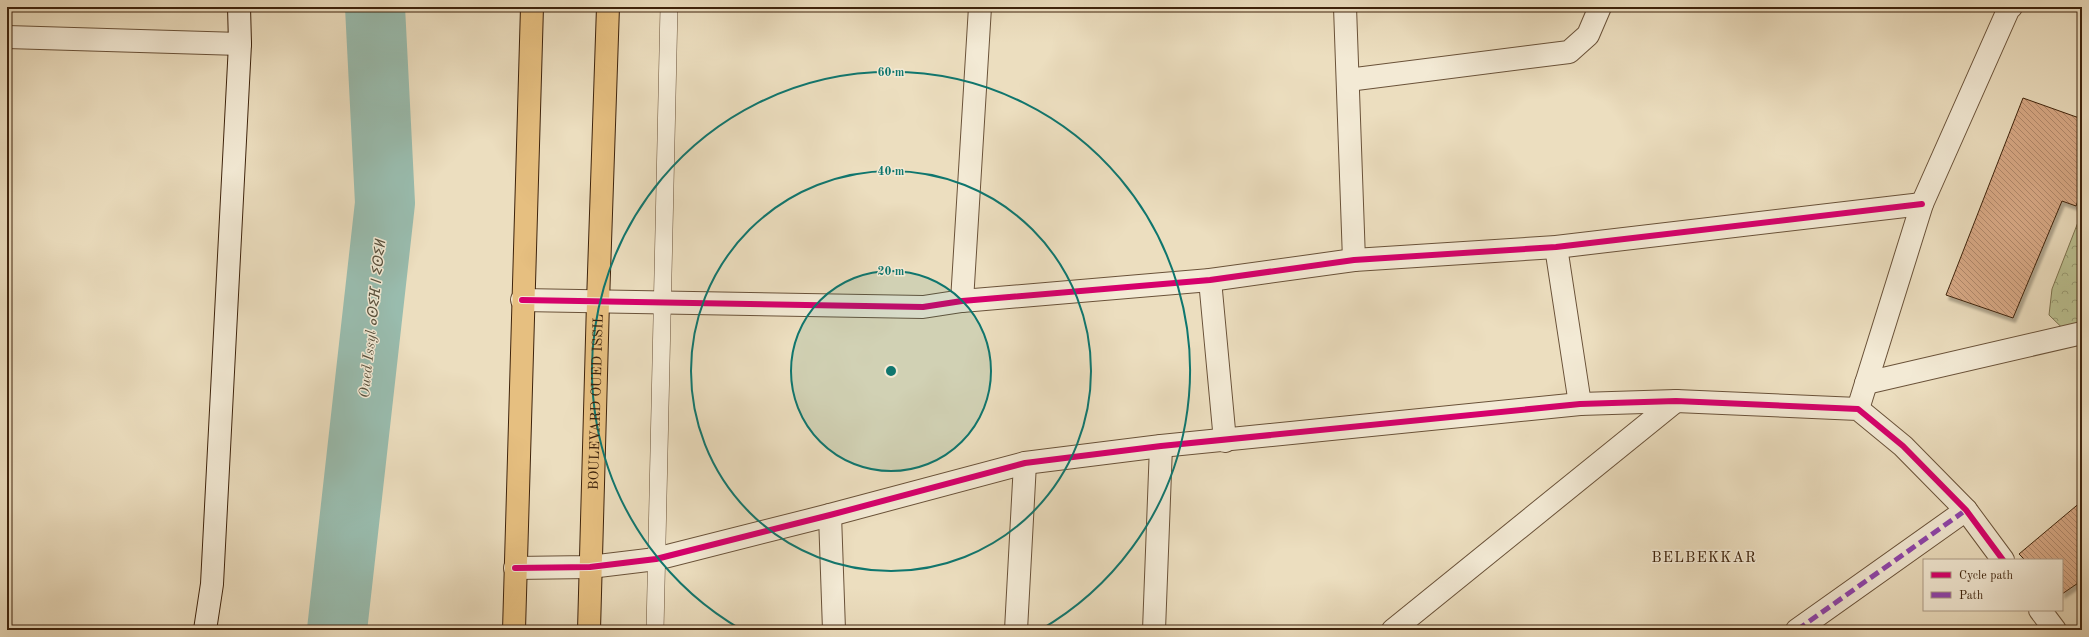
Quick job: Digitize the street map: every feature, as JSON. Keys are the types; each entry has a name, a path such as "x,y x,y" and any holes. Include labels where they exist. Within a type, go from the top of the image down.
{"main road":[{"path":"514,630 522,300 532,7"},
{"name":"BOULEVARD OUED ISSIL","path":"590,630 590,567 608,7"}],"street":[{"path":"205,630 212,584 240,44 239,7"},
{"path":"962,301 980,7"},
{"path":"1345,7 1354,260"},
{"path":"1348,80 1569,52 1588,35 1600,7"},
{"path":"1858,408 1922,204 2009,7"},
{"path":"7,37 240,44"},
{"path":"522,300 598,302 662,301 923,307 962,301 1210,280 1354,260 1556,247 1922,204"},
{"path":"1556,247 1580,404"},
{"path":"1210,280 1225,441"},
{"path":"1866,383 2082,333"},
{"path":"1396,629 1676,401"},
{"path":"515,568 590,567 656,559 830,515 1025,463 1161,446 1225,441 1580,404 1676,401 1858,408 1903,446 1966,510 2002,559"},
{"path":"1154,630 1161,446"},
{"path":"1016,630 1025,463"},
{"path":"1797,630 1966,510"},
{"path":"830,515 834,630"},
{"path":"2041,611 2054,630"}],"lane":[{"path":"655,630 669,7"}],"green space":[{"path":"2082,212 2082,347 2049,315 2052,289"}],"building":[{"path":"2023,98 2082,119 2082,190 2076,206 2062,201 2013,318 1946,295"},
{"path":"2082,501 2082,582 2081,581 2063,593 2063,559 2024,559 2019,554"}],"waterway":[{"name":"Oued Issyl ⴰⵙⵉⴼ ⵏ ⵉⵙⵉⵍ","path":"337,630 385,203 375,7"}],"marked path":[{"path":"1797,630 1966,510"}],"cycle path":[{"path":"522,300 923,307 962,301 1210,280 1354,260 1556,247 1922,204"},
{"path":"515,568 590,567 656,559 830,515 1025,463 1161,446 1580,404 1676,401 1858,409 1903,446 1966,510 2002,559"}],"district":[{"name":"BELBEKKAR","path":"1704,557"}]}
